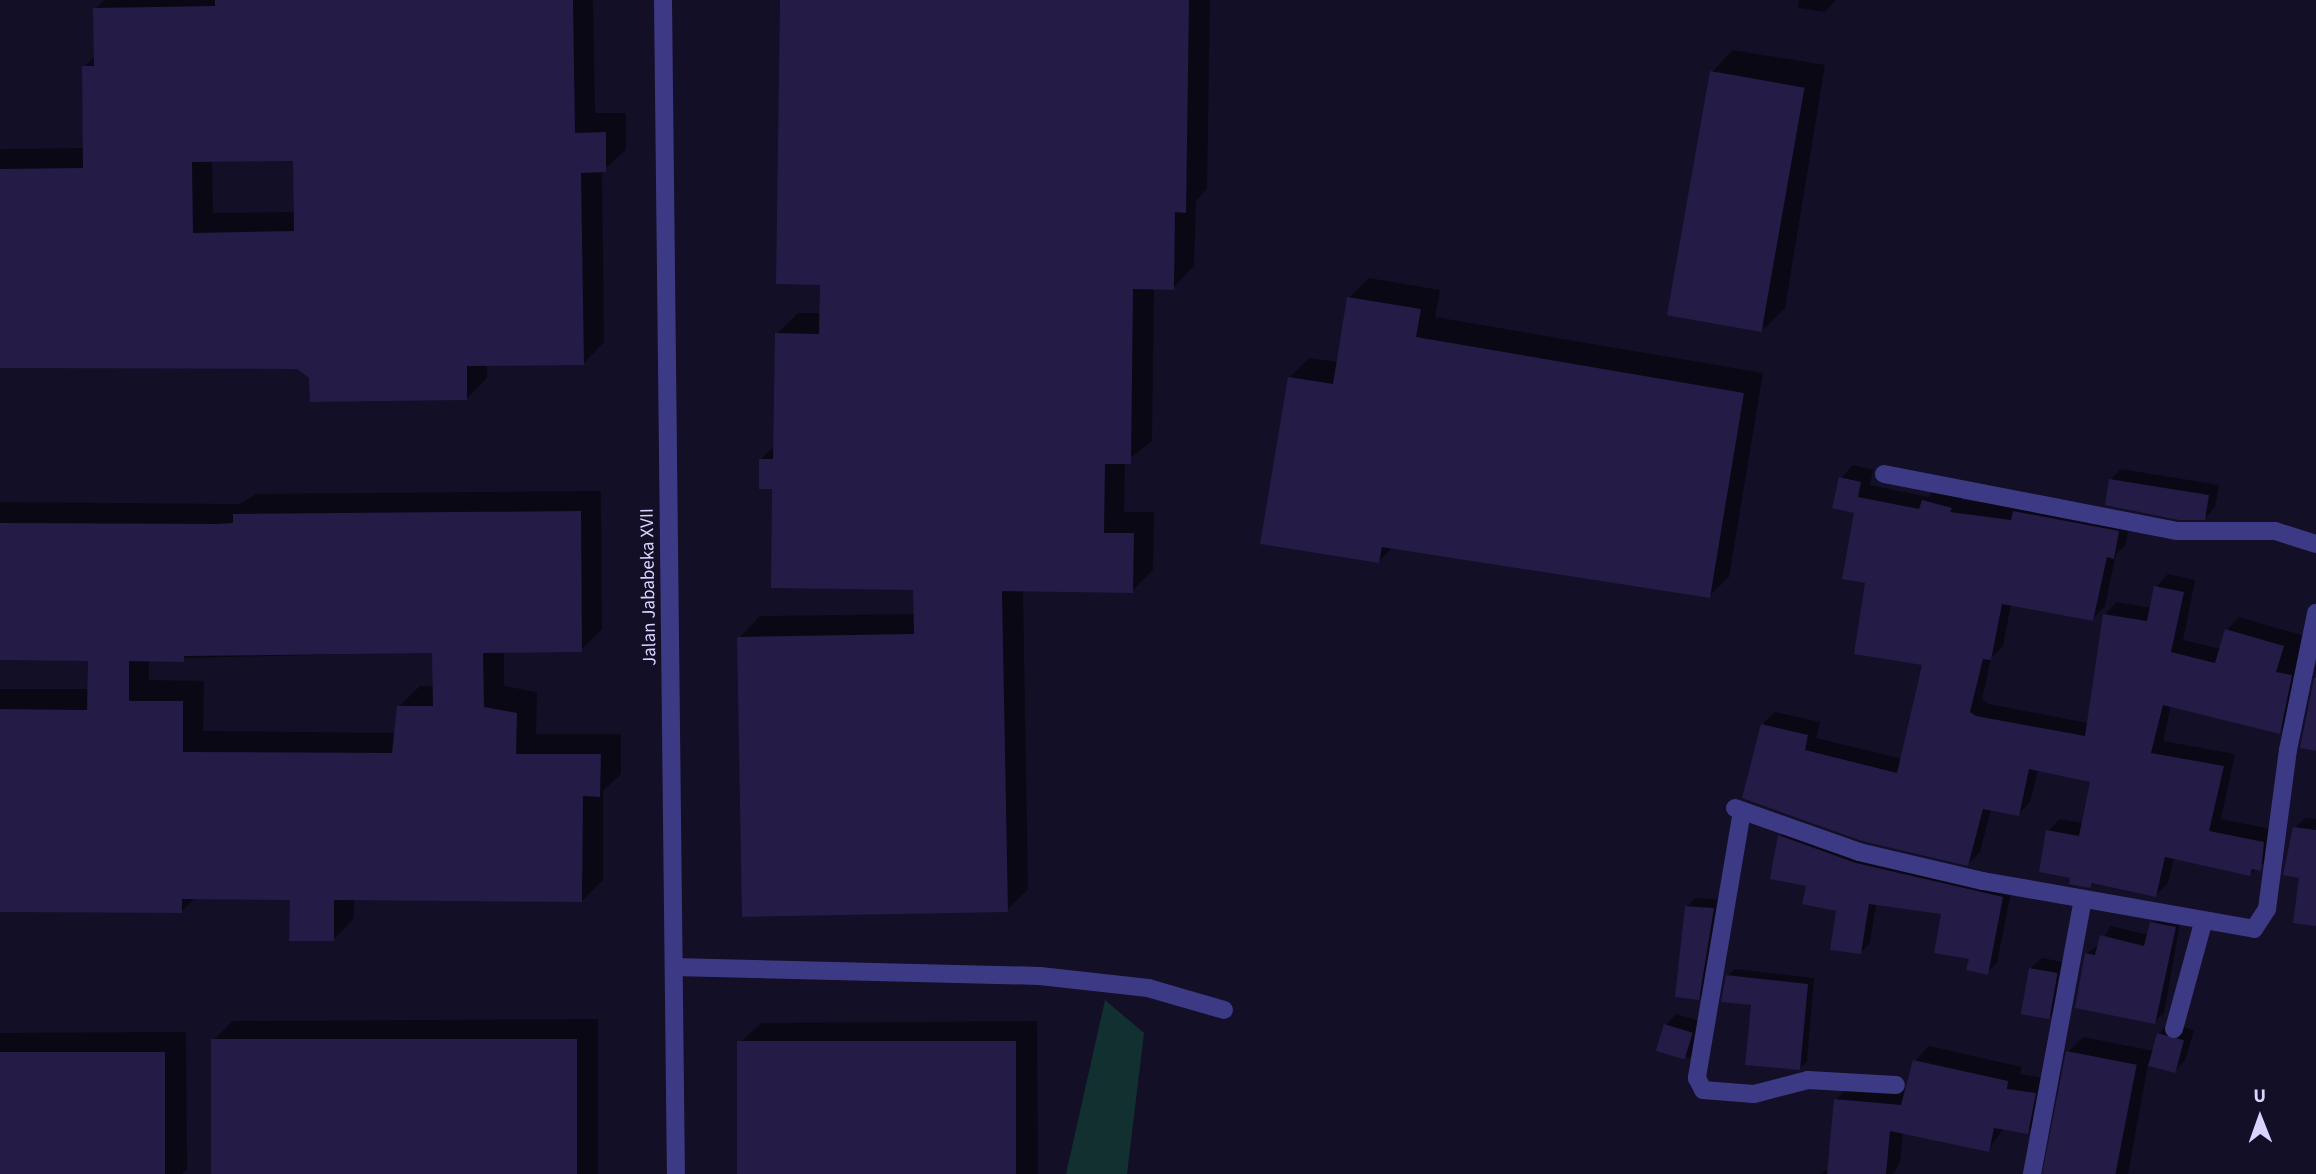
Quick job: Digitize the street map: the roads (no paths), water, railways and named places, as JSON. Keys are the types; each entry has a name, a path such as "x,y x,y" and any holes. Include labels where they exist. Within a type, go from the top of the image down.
{"street":[{"name":"Jalan Jababeka XVII","path":"663,0 676,1174"},
{"path":"1884,474 2178,531 2275,531 2316,544"},
{"path":"1896,1085 1808,1080 1754,1094 1703,1090 1697,1078 1738,810 1859,852 2083,900 2203,923 2254,929 2264,920 2288,750 2316,613"},
{"path":"2032,1174 2083,900"},
{"path":"2174,1029 2203,923"},
{"path":"674,967 1040,976 1148,988 1224,1010"}]}
